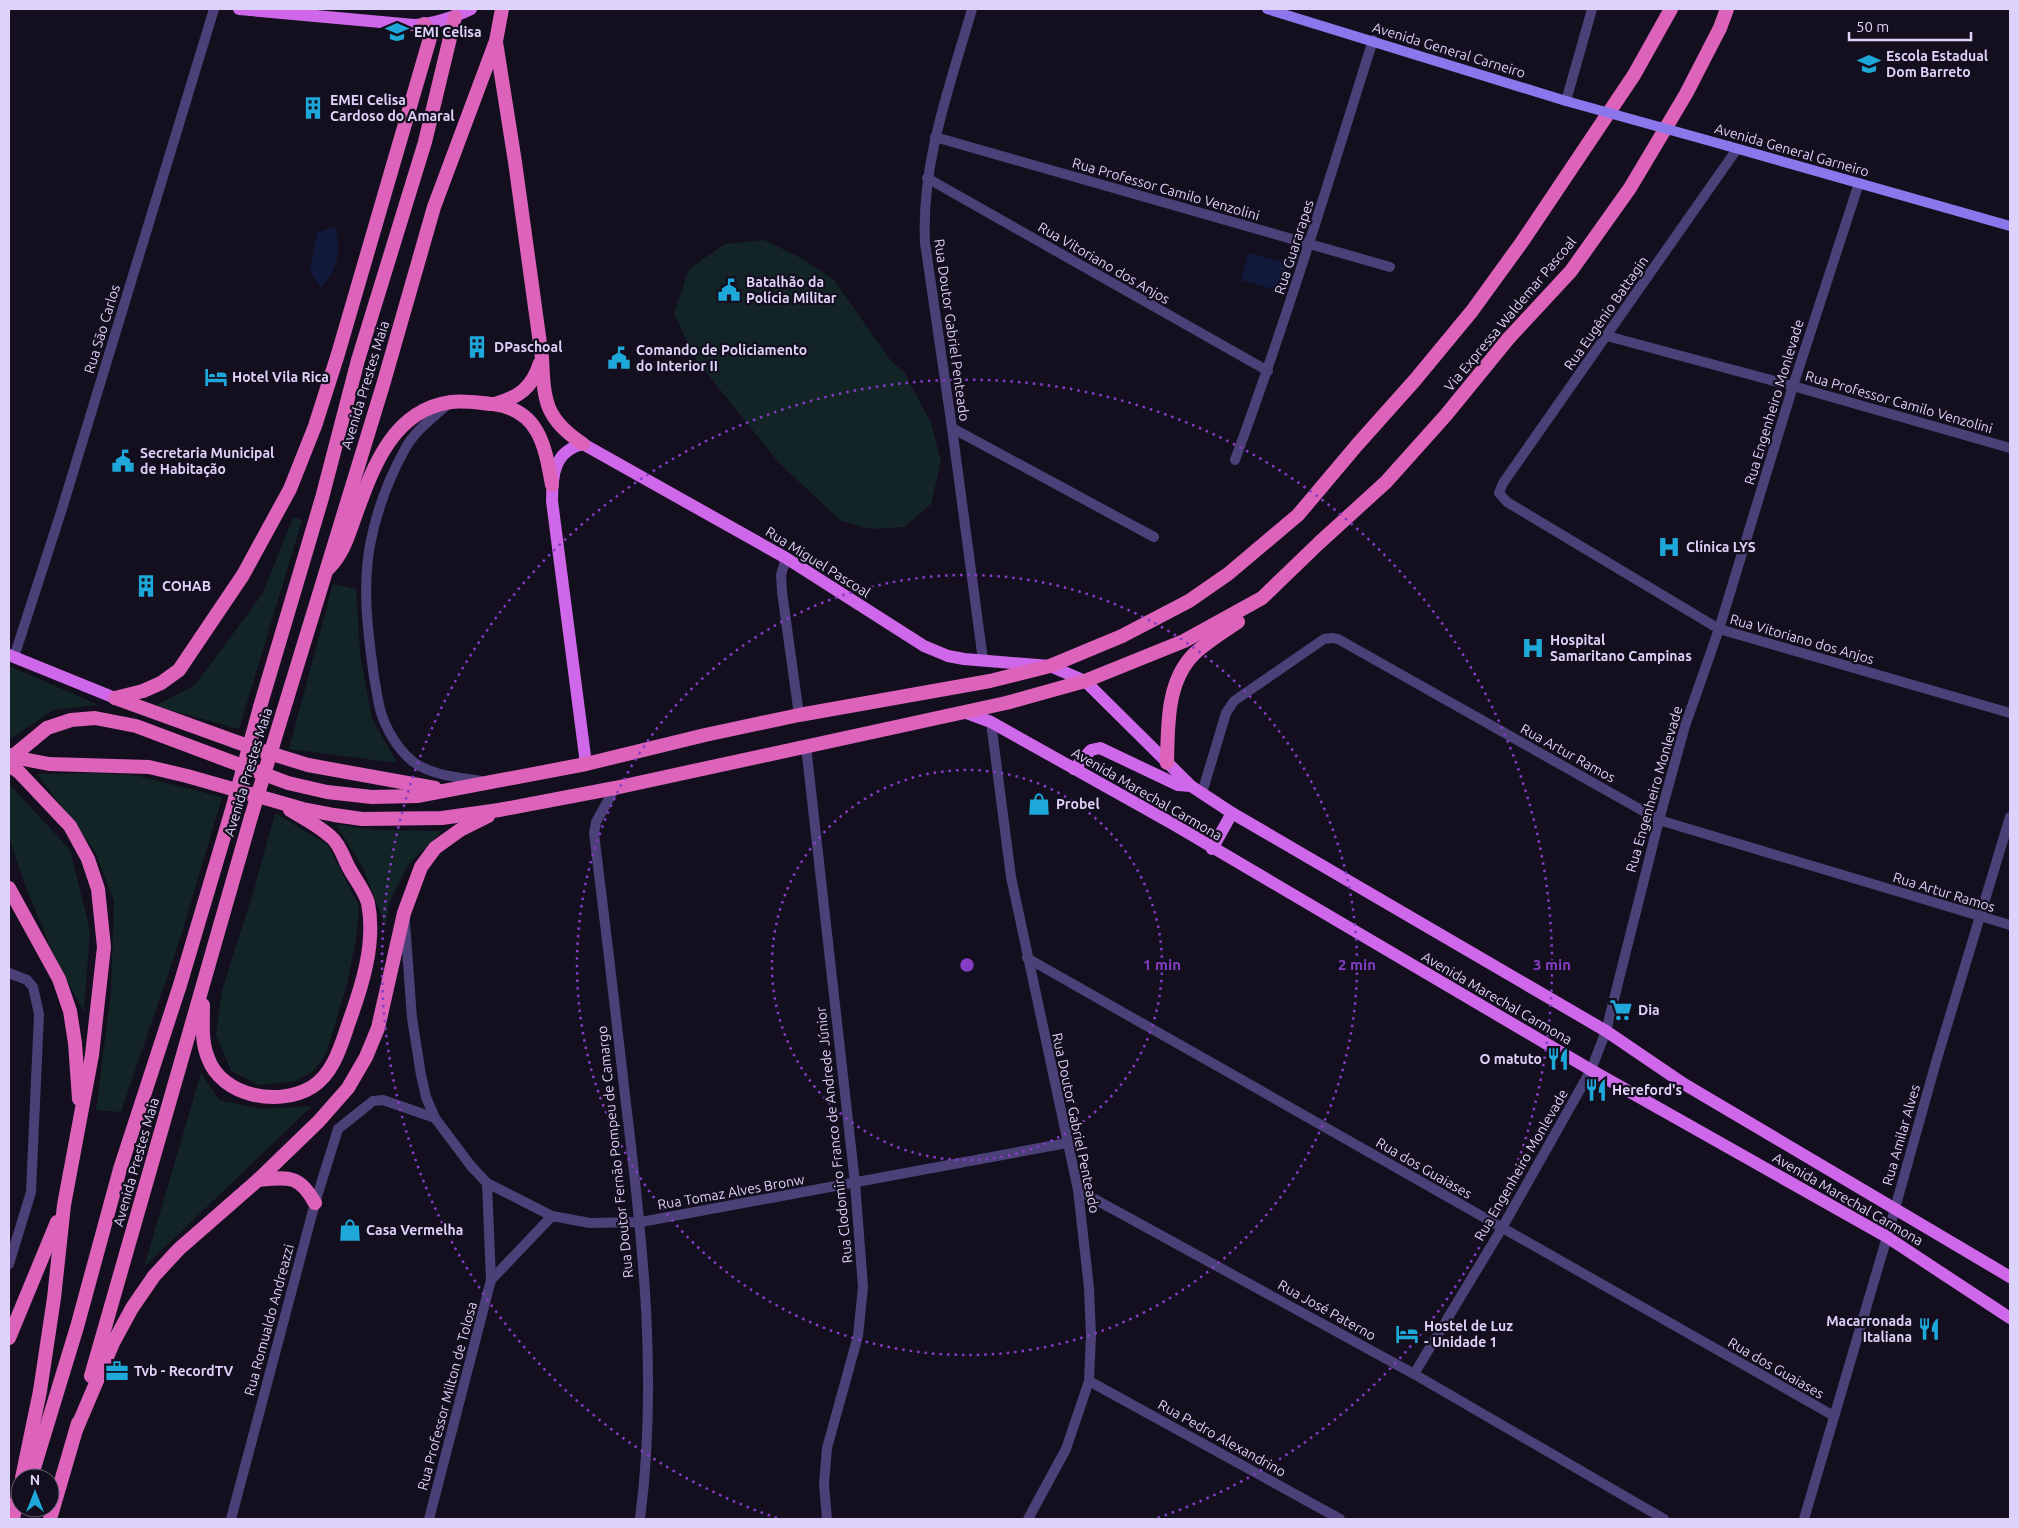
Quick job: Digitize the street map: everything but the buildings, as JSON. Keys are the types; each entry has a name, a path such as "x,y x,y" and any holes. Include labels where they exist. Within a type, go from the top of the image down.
{"highway":[{"path":"502,9 496,41 542,358 543,388 547,404 558,426 583,444"},
{"path":"11,758 47,728 71,720 95,718 136,726 288,783 327,792 372,797 417,796 586,764 799,715 990,681 1050,666 1150,623 1189,601 1228,574 1298,515 1415,380 1472,311 1522,242 1634,75 1671,9"},
{"name":"Via Expressa Waldemar Pascoal","path":"1262,598 1386,482 1446,415 1508,339 1571,271 1630,188 1686,94 1720,28 1727,9"},
{"name":"Avenida Prestes Maia","path":"34,1468 77,1328 120,1169 180,985 231,813 260,707 322,498 358,360 425,142 455,13"},
{"path":"115,698 161,684 179,670 243,575 290,489 315,426 335,363 430,38 429,30 424,24"},
{"name":"Avenida Prestes Maia","path":"50,1519 251,817 383,385 434,207 496,41"},
{"path":"495,404 508,400 529,386 535,378 542,358"},
{"path":"325,572 342,550 378,458 391,438 405,423 424,410 452,402 495,404 512,409 525,416 532,422 544,446 552,485"},
{"path":"11,758 49,764 149,767 303,809 362,819 442,818 498,810 615,788 1006,703 1085,681 1184,641 1262,598"},
{"path":"1167,763 1168,716 1182,670 1194,654 1218,635 1254,612 1262,598"},
{"path":"115,698 256,749 308,765 351,772 413,786 450,790"},
{"path":"11,758 19,772 70,826 88,859 98,889 104,947 92,1055 64,1205 54,1298 40,1392 24,1468"},
{"path":"203,985 202,1034 208,1058 214,1070 234,1088 248,1094 260,1096 296,1094 312,1087 331,1067 358,997 371,940 367,902 333,838 274,801"},
{"path":"76,1430 113,1343 132,1308 154,1276 179,1248 258,1180 319,1121 348,1088 366,1057 378,1028 404,913 422,867 436,848 460,830 498,810"},
{"path":"9,888 59,979 70,1011 75,1043 80,1120"},
{"path":"258,1180 283,1177 296,1180 307,1188 315,1203"},
{"path":"9,1338 64,1205"}],"main road":[{"path":"239,9 424,24 434,24 455,13 471,9"},
{"name":"Avenida General Carneiro","path":"1267,9 1566,100"},
{"name":"Avenida General Garneiro","path":"1566,100 2010,226"},
{"path":"583,444 573,446 563,453 555,470 552,485 552,501 586,764"},
{"name":"Rua Miguel Pascoal","path":"583,444 786,558 924,646 948,656 1050,666"},
{"path":"11,656 115,698"},
{"name":"Avenida Marechal Carmona","path":"1050,666 1085,681 1196,790 1232,813 1606,1031 1684,1084 2010,1277"},
{"name":"Avenida Marechal Carmona","path":"964,712 991,722 1173,824 1212,849 1591,1070 1887,1237 2010,1318"},
{"path":"1074,769 1091,750 1100,748 1178,785 1196,790"},
{"path":"1212,849 1232,813"}],"street":[{"name":"Rua São Carlos","path":"11,656 61,512 214,9"},
{"name":"Rua Doutor Gabriel Penteado","path":"972,9 935,137 927,178 923,214 925,243 983,660"},
{"path":"1566,100 1592,9"},
{"name":"Rua Guararapes","path":"1236,460 1310,244 1373,40"},
{"name":"Rua Professor Camilo Venzolini","path":"935,137 1390,267"},
{"name":"Rua Eugênio Battagin","path":"1500,493 1503,483 1607,336 1732,147"},
{"name":"Rua Vitoriano dos Anjos","path":"927,178 1268,371"},
{"name":"Rua Engenheiro Monlevade","path":"1414,1374 1502,1228 1591,1070 1606,1031 1659,820 1685,726 1719,629 1793,386 1859,183"},
{"name":"Rua Professor Camilo Venzolini","path":"1607,336 1793,386 2010,448"},
{"path":"452,402 414,435 393,474 370,544 366,580 367,615 377,695 383,720 397,744 414,762 437,773 486,783"},
{"path":"952,428 1154,537"},
{"name":"Rua Vitoriano dos Anjos","path":"1500,493 1507,502 1719,629 2010,713"},
{"path":"786,558 781,575 782,592 799,715"},
{"name":"Rua Artur Ramos","path":"1196,790 1226,713 1234,701 1324,639 1332,638 1338,639 1659,820 1980,918 2010,925"},
{"name":"Rua Doutor Gabriel Penteado","path":"991,722 1010,877 1078,1190 1089,1288 1091,1335 1089,1381 1066,1449 1028,1519"},
{"name":"Rua Clodomiro Franco de Andrede Júnior","path":"806,746 855,1183 863,1287 858,1336 827,1448 824,1484 827,1519"},
{"name":"Rua Doutor Fernão Pompeu de Camargo","path":"615,788 596,822 594,833 641,1222 648,1361 648,1433 640,1519"},
{"name":"Rua Amilar Alves","path":"1804,1519 1936,1062 2010,817"},
{"name":"Rua Tomaz Alves Bronw","path":"404,913 412,1018 426,1097 436,1118 471,1166 487,1183 552,1216 590,1224 641,1222 1067,1143"},
{"name":"Rua dos Guaiases","path":"1027,958 1834,1416"},
{"path":"9,973 27,980 33,986 39,1014 31,1192 9,1264"},
{"name":"Rua Romualdo Andreazzi","path":"230,1519 315,1203 338,1129 373,1101 384,1100 436,1118"},
{"name":"Rua Professor Milton de Tolosa","path":"429,1519 491,1280 487,1183"},
{"name":"Rua José Paterno","path":"1078,1190 1414,1374 1664,1519"},
{"name":"Rua Professor Milton de Tolosa","path":"491,1280 552,1216"},
{"name":"Rua Pedro Alexandrino","path":"1089,1381 1340,1519"}],"shaded area":[{"path":"764,240 803,259 834,280 891,361 904,372 931,423 941,461 931,504 904,527 872,529 841,521 779,463 693,356 674,313 689,269 725,244"},
{"path":"293,517 302,520 239,729 155,706 195,685 263,593"},
{"path":"333,584 356,589 360,653 372,718 397,763 289,749"},
{"path":"9,666 99,705 53,710 9,740"},
{"path":"100,773 139,776 222,797 181,936 121,1112 96,1110 111,992 114,901 95,851 37,774"},
{"path":"10,785 70,850 90,930 84,1012 55,958 26,887 9,838"},
{"path":"275,813 328,845 359,906 356,939 347,984 327,1051 314,1071 296,1081 259,1085 231,1071 216,1035 222,990 253,893"},
{"path":"336,824 374,830 442,831 408,865 389,903 386,927 364,870"},
{"path":"201,1073 219,1100 262,1109 312,1106 144,1267"}],"water":[{"path":"335,226 338,243 337,259 332,274 321,287 310,272 317,233"},
{"path":"1248,253 1292,264 1285,292 1241,280"}],"place":[{"name":"EMI Celisa","path":"397,32"},
{"name":"Escola Estadual Dom Barreto","path":"1869,64"},
{"name":"EMEI Celisa Cardoso do Amaral","path":"313,108"},
{"name":"Batalhão da Polícia Militar","path":"729,290"},
{"name":"DPaschoal","path":"477,347"},
{"name":"Comando de Policiamento do Interior II","path":"619,358"},
{"name":"Hotel Vila Rica","path":"216,377"},
{"name":"Secretaria Municipal de Habitação","path":"123,461"},
{"name":"Clínica LYS","path":"1669,547"},
{"name":"COHAB","path":"146,586"},
{"name":"Hospital Samaritano Campinas","path":"1533,648"},
{"name":"Probel","path":"1039,804"},
{"name":"Dia","path":"1621,1010"},
{"name":"O matuto","path":"1558,1059"},
{"name":"Hereford's","path":"1596,1090"},
{"name":"Casa Vermelha","path":"350,1230"},
{"name":"Macarronada Italiana","path":"1929,1329"},
{"name":"Hostel de Luz - Unidade 1","path":"1407,1334"},
{"name":"Tvb - RecordTV","path":"117,1371"}]}
